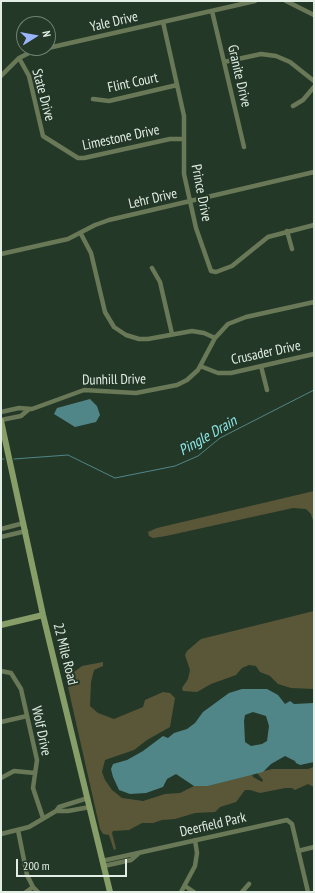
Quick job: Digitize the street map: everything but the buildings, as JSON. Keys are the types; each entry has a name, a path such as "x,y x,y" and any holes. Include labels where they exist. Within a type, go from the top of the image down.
{"street":[{"name":"Yale Drive","path":"56,46 255,1"},
{"path":"286,1 314,14"},
{"name":"Granite Drive","path":"212,11 244,147"},
{"name":"Prince Drive","path":"163,22 184,116 183,169 198,233 209,269 212,272 232,266 260,241 272,235 287,231"},
{"path":"224,62 261,54 276,56 290,62 314,81"},
{"name":"Yale Drive","path":"1,76 19,58 23,56"},
{"name":"State Drive","path":"19,58 29,76 44,138"},
{"name":"Flint Court","path":"92,99 109,101 177,85"},
{"path":"293,106 303,100 314,87"},
{"name":"Limestone Drive","path":"44,138 82,159 165,140 184,139"},
{"name":"Lehr Drive","path":"1,254 68,239 104,222 314,172"},
{"path":"292,249 287,231 314,225"},
{"path":"81,234 91,253 105,312 111,324 118,330 126,335 143,339 196,331 215,338"},
{"path":"152,268 160,282 172,334"},
{"name":"Dunhill Drive","path":"1,421 21,416 28,410 79,390 89,389 136,393 177,385 191,377 200,366 215,338 225,326 235,320 314,302"},
{"name":"Crusader Drive","path":"200,366 214,372 226,373 314,354"},
{"path":"261,366 267,390"},
{"name":"Dunhill Drive","path":"1,412 19,408 28,410"},
{"name":"22 Mile Road","path":"1,421 43,615 110,892"},
{"path":"1,529 24,523"},
{"path":"1,537 26,531"},
{"path":"1,625 43,615"},
{"name":"Wolf Drive","path":"1,671 11,673 21,689 37,760 33,788 39,810 43,818"},
{"path":"1,722 27,716"},
{"path":"1,778 14,771 36,773"},
{"path":"1,834 29,827 56,811 59,807 88,798"},
{"path":"66,804 68,811"},
{"path":"56,811 68,811 90,806"},
{"name":"Deerfield Park","path":"103,864 195,840 284,820 288,820 292,824 298,851"},
{"path":"18,830 26,875 33,887 38,892"},
{"path":"181,892 196,862 197,853 195,840"},
{"path":"308,892 298,851 314,847"},
{"path":"242,892 249,884"},
{"path":"185,886 194,892"},
{"path":"26,892 33,887"}],"shaded area":[{"path":"314,491 314,524 311,514 306,509 293,508 166,536 153,538 149,536 148,532 157,528"},
{"path":"314,611 314,689 291,688 278,684 270,676 260,672 256,666 249,665 242,668 236,675 211,684 197,692 183,691 182,688 188,679 190,670 185,655 187,651 201,639"},
{"path":"103,662 103,666 94,670 91,682 90,706 98,713 114,719 143,707 145,700 163,692 170,693 175,698 170,727 147,740 134,750 105,760 102,772 105,780 112,790 122,798 143,801 165,794 180,793 194,786 208,786 252,774 253,777 262,782 263,780 257,773 272,769 308,769 314,767 314,787 308,784 295,790 292,788 285,788 260,793 245,790 236,802 220,807 215,812 195,813 175,819 162,820 153,823 142,823 129,830 113,831 112,833 116,849 114,850 109,835 103,834 100,829 66,678 82,666"}],"water":[{"path":"90,399 97,406 100,415 96,422 75,427 54,414 57,408"},
{"path":"242,689 267,689 278,695 285,704 290,701 294,704 314,703 314,762 300,765 285,756 271,764 263,772 208,786 194,786 176,774 167,779 163,787 146,793 130,794 119,790 111,769 113,764 127,760 143,751 163,736 168,738 174,733 187,729 195,723 203,712 229,693","holes":["253,712 266,716 269,726 267,741 262,744 251,746 245,742 245,715"]}],"waterway":[{"name":"Pingle Drain","path":"14,459 68,455 115,478 175,466 198,456 220,438 314,390"}]}
